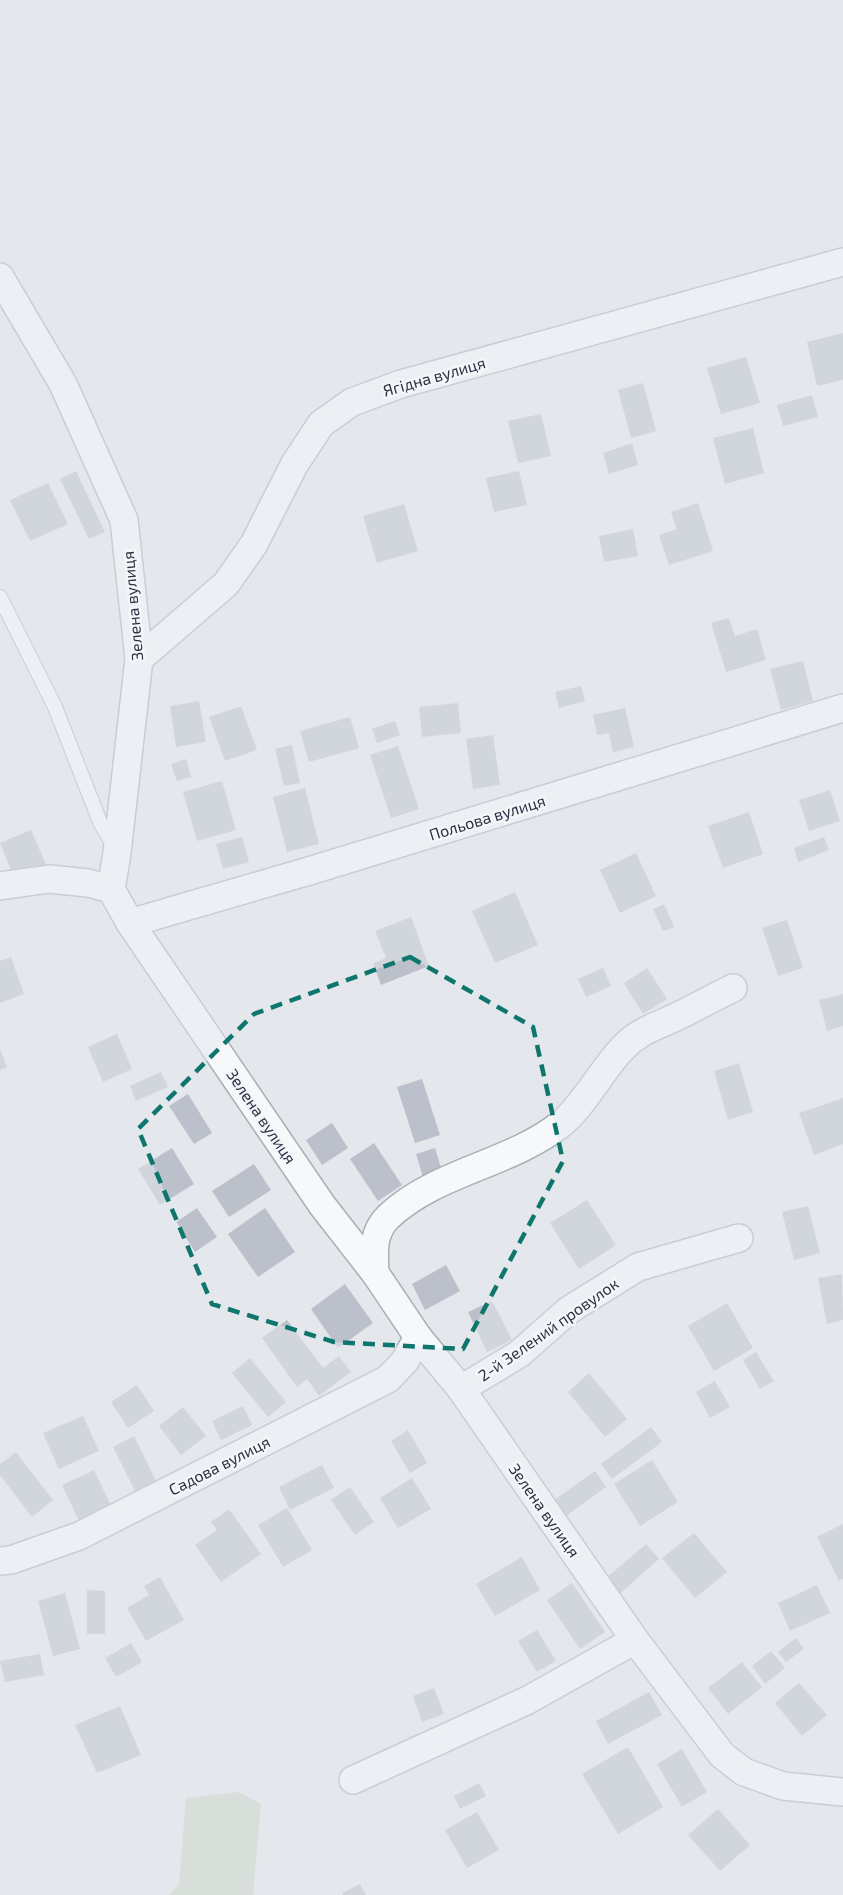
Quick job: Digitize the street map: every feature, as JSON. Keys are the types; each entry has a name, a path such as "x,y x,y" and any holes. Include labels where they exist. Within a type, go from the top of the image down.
{"street":[{"name":"Ягідна вулиця","path":"139,659 226,584 254,544 294,465 321,424 352,402 401,384 843,262"},
{"name":"Зелена вулиця","path":"0,277 63,384 124,520 139,659 111,889 129,923 322,1205 375,1273 418,1337 461,1389 635,1640 722,1755 744,1772 783,1786 843,1792"},
{"name":"Польова вулиця","path":"129,923 309,871 843,708"},
{"path":"0,886 50,879 87,883 111,889"},
{"path":"375,1273 373,1243 387,1218 419,1195 461,1173 521,1148 562,1123 622,1049 644,1030 676,1017 733,988"},
{"name":"2-й Зелений провулок","path":"461,1389 519,1354 569,1310 638,1266 739,1238"},
{"name":"Садова вулиця","path":"0,1561 11,1560 79,1536 388,1379 405,1360 418,1337"},
{"path":"353,1780 528,1700 635,1640"}],"lane":[{"path":"0,597 55,708 100,822 117,853"}],"highlighted area":[{"path":"410,957 533,1027 563,1161 463,1349 334,1342 212,1304 138,1129 254,1014"}],"green space":[{"path":"239,1792 261,1804 253,1895 169,1895 179,1884 186,1798"}],"building":[{"path":"843,333 843,380 817,386 807,342"},
{"path":"746,357 760,403 721,414 707,368"},
{"path":"643,383 656,431 631,438 618,390"},
{"path":"812,395 818,417 783,426 777,405"},
{"path":"541,414 551,456 518,463 508,421"},
{"path":"753,428 764,473 725,484 713,438"},
{"path":"632,443 638,465 609,474 603,453"},
{"path":"76,471 105,532 89,539 60,479"},
{"path":"519,471 527,505 494,512 486,478"},
{"path":"48,483 68,524 30,541 10,500"},
{"path":"698,503 713,551 669,565 659,535 677,529 671,512"},
{"path":"404,504 418,551 377,563 363,516"},
{"path":"633,529 638,556 604,562 599,536"},
{"path":"729,618 735,636 757,629 766,660 726,672 711,623"},
{"path":"803,661 813,701 781,710 770,669"},
{"path":"581,686 585,701 559,708 555,692"},
{"path":"199,701 206,742 176,747 170,706"},
{"path":"458,703 461,733 422,737 419,707"},
{"path":"241,706 257,750 225,761 209,717"},
{"path":"625,708 634,747 613,752 609,733 597,735 593,715"},
{"path":"350,717 359,748 309,762 300,731"},
{"path":"395,721 400,735 377,743 372,729"},
{"path":"493,735 500,785 473,789 466,739"},
{"path":"292,745 300,783 284,786 275,749"},
{"path":"398,746 419,809 391,818 370,755"},
{"path":"186,759 191,777 177,781 171,764"},
{"path":"222,781 236,830 197,841 183,792"},
{"path":"305,788 319,844 287,852 273,797"},
{"path":"830,790 840,821 809,831 799,800"},
{"path":"749,812 763,854 723,868 708,826"},
{"path":"31,830 47,867 15,880 0,843"},
{"path":"242,837 249,862 223,869 216,844"},
{"path":"824,837 829,850 798,862 794,848"},
{"path":"636,853 656,896 620,913 600,870"},
{"path":"515,892 538,945 495,963 472,911"},
{"path":"664,904 674,927 663,931 653,909"},
{"path":"411,917 429,966 381,985 373,963 386,958 375,931"},
{"path":"787,920 803,968 778,976 762,928"},
{"path":"11,957 24,994 0,1003 0,961"},
{"path":"603,968 611,986 586,997 578,979"},
{"path":"647,968 667,999 643,1014 624,983"},
{"path":"843,994 843,1026 827,1031 819,1000"},
{"path":"117,1034 132,1069 103,1082 88,1047"},
{"path":"0,1049 7,1067 0,1070"},
{"path":"739,1063 753,1112 728,1120 714,1071"},
{"path":"161,1072 168,1087 136,1101 130,1086"},
{"path":"422,1079 440,1135 415,1143 397,1087"},
{"path":"188,1094 212,1133 194,1144 169,1106"},
{"path":"843,1098 843,1144 814,1155 799,1113"},
{"path":"332,1123 348,1148 322,1165 306,1140"},
{"path":"374,1143 402,1185 378,1201 350,1159"},
{"path":"172,1148 194,1184 160,1205 138,1169"},
{"path":"435,1148 442,1171 423,1177 416,1154"},
{"path":"254,1164 271,1190 229,1217 212,1191"},
{"path":"587,1200 616,1245 579,1269 550,1223"},
{"path":"808,1206 820,1253 794,1260 782,1212"},
{"path":"197,1208 217,1237 195,1252 176,1222"},
{"path":"265,1208 295,1252 258,1277 228,1234"},
{"path":"446,1265 460,1291 425,1310 412,1284"},
{"path":"842,1274 843,1320 827,1324 818,1278"},
{"path":"345,1284 373,1323 338,1348 311,1309"},
{"path":"492,1301 512,1340 487,1352 468,1312"},
{"path":"727,1303 753,1348 714,1371 688,1326"},
{"path":"287,1320 323,1368 339,1356 351,1372 319,1396 307,1379 297,1387 262,1338"},
{"path":"756,1352 774,1381 760,1389 743,1360"},
{"path":"250,1358 286,1402 268,1417 232,1373"},
{"path":"589,1373 627,1419 605,1437 568,1392"},
{"path":"715,1381 730,1407 710,1418 696,1392"},
{"path":"137,1385 154,1411 128,1428 111,1402"},
{"path":"243,1406 252,1425 221,1440 212,1421"},
{"path":"183,1407 206,1436 181,1455 159,1426"},
{"path":"83,1416 99,1451 59,1469 43,1433"},
{"path":"651,1427 662,1442 612,1479 601,1464"},
{"path":"408,1430 427,1463 410,1473 391,1441"},
{"path":"134,1436 156,1481 135,1491 113,1447"},
{"path":"16,1452 53,1500 32,1517 0,1475 0,1464"},
{"path":"652,1460 678,1502 640,1526 614,1484"},
{"path":"322,1465 334,1488 290,1510 279,1487"},
{"path":"94,1470 111,1506 79,1521 62,1485"},
{"path":"595,1471 606,1487 562,1519 550,1503"},
{"path":"412,1478 431,1509 398,1528 380,1498"},
{"path":"350,1487 374,1522 355,1535 331,1500"},
{"path":"287,1508 312,1550 283,1567 258,1525"},
{"path":"229,1509 261,1554 221,1582 195,1545 217,1530 211,1522"},
{"path":"843,1524 843,1579 839,1581 817,1537"},
{"path":"694,1533 727,1572 695,1598 662,1558"},
{"path":"646,1544 659,1559 617,1596 604,1580"},
{"path":"522,1557 540,1590 495,1616 476,1584"},
{"path":"160,1577 184,1620 146,1641 127,1608 149,1595 144,1586"},
{"path":"572,1583 605,1632 580,1649 547,1600"},
{"path":"817,1585 830,1613 790,1631 778,1603"},
{"path":"87,1590 105,1591 105,1634 87,1634"},
{"path":"65,1593 80,1649 53,1656 38,1601"},
{"path":"537,1630 556,1661 537,1672 518,1641"},
{"path":"796,1638 804,1649 786,1662 778,1652"},
{"path":"131,1643 142,1662 116,1677 105,1658"},
{"path":"771,1651 785,1668 765,1684 752,1666"},
{"path":"40,1654 44,1675 5,1682 0,1661"},
{"path":"742,1662 762,1687 728,1714 708,1688"},
{"path":"799,1683 827,1715 802,1736 775,1703"},
{"path":"434,1688 444,1714 422,1722 413,1696"},
{"path":"649,1692 662,1715 608,1744 596,1721"},
{"path":"120,1706 141,1755 97,1773 75,1725"},
{"path":"628,1747 663,1807 618,1834 582,1774"},
{"path":"682,1749 707,1792 682,1807 657,1764"},
{"path":"479,1783 486,1796 460,1809 454,1796"},
{"path":"718,1809 750,1845 720,1871 688,1835"},
{"path":"477,1812 499,1850 467,1868 445,1830"},
{"path":"360,1884 366,1895 343,1895 342,1893"}]}
